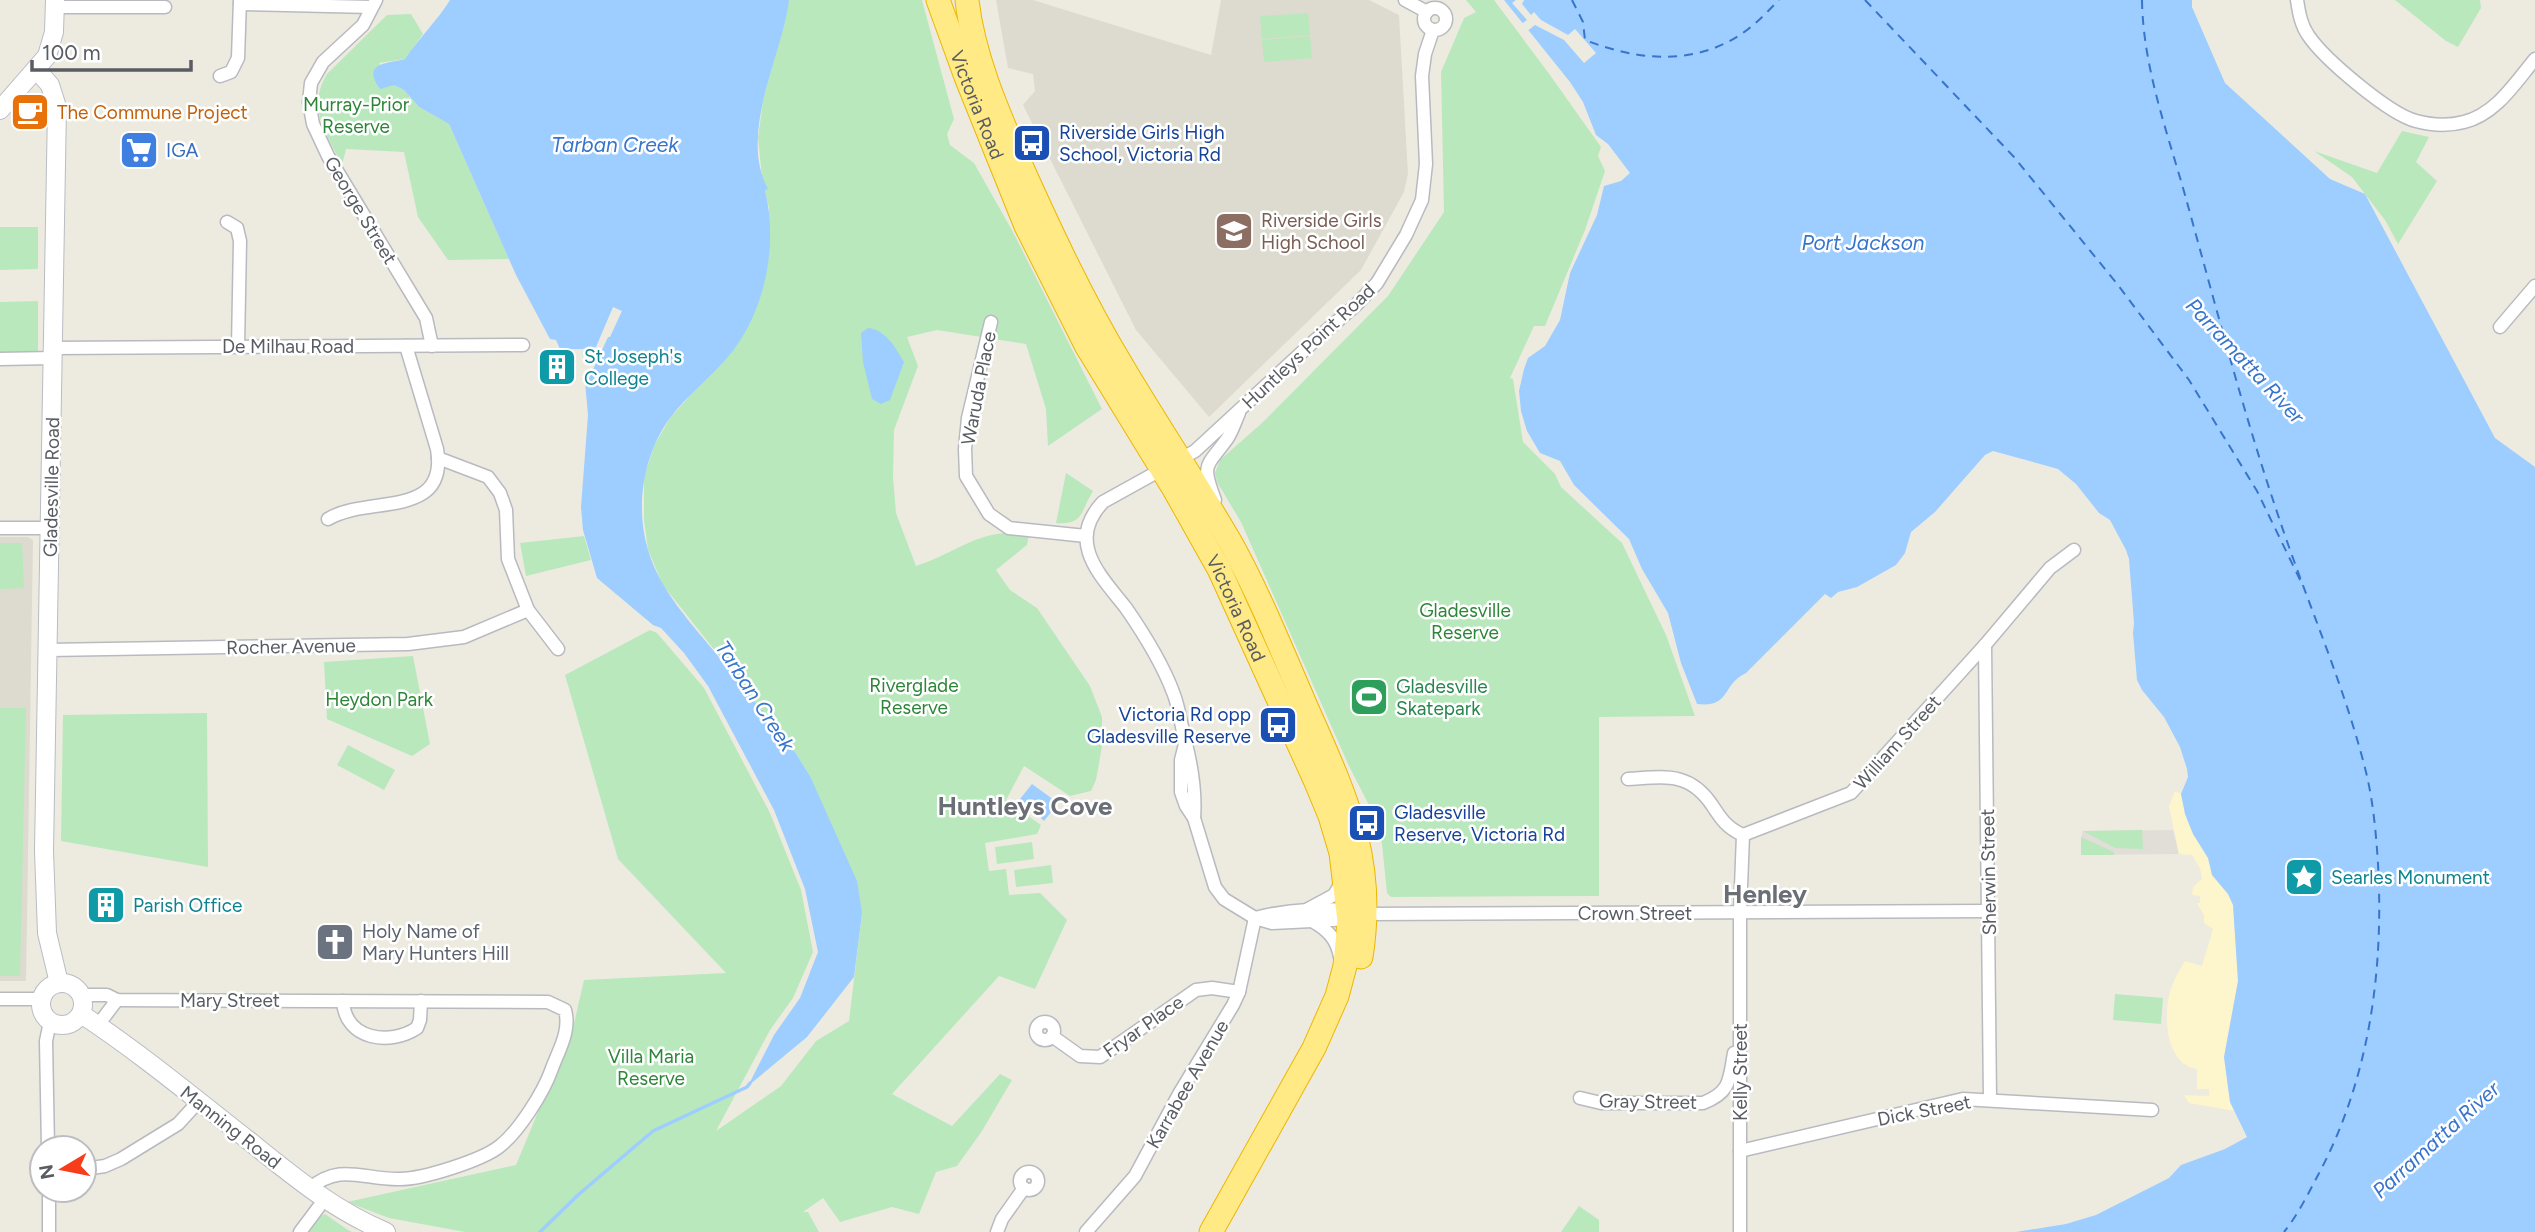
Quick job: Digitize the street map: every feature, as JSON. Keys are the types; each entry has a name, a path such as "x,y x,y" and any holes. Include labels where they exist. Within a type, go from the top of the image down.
{"highway":[{"name":"Victoria Road","path":"938,0 1026,226 1087,347 1171,466 1233,547 1321,741 1352,818 1362,858 1342,978 1323,1030 1211,1232"},
{"name":"Victoria Road","path":"968,0 982,65 1026,176 1095,319 1171,466 1320,792 1340,849 1354,915 1359,966 1345,1009 1224,1232"}],"street":[{"path":"1405,0 1427,12"},
{"path":"2297,0 2306,33 2321,52 2391,109 2416,121 2447,124 2464,122 2479,116 2493,108 2535,59"},
{"path":"220,76 231,72 238,58 240,2 374,4"},
{"path":"0,110 37,70 52,44 55,3 147,4 165,8"},
{"name":"George Street","path":"374,4 363,25 323,62 310,83 309,102 313,124 328,156 426,318 432,346"},
{"path":"1437,8 1445,15 1444,26 1433,30 1424,21 1427,12 1437,8"},
{"name":"Huntleys Point Road","path":"1086,536 1096,509 1103,502 1195,452 1367,294 1391,262 1422,200 1425,182 1422,76 1425,54 1433,30"},
{"name":"Gladesville Road","path":"37,70 50,85 57,107 45,899 47,933 59,983"},
{"path":"227,222 237,228 240,241 239,347"},
{"path":"2500,327 2535,286"},
{"name":"Waruda Place","path":"991,322 968,418 966,476 989,514 1009,528 1086,536"},
{"name":"De Milhau Road","path":"0,359 53,353 239,347 523,345"},
{"path":"328,519 341,512 414,499 422,496 433,485 440,458 406,346"},
{"path":"1233,547 1209,485 1206,469 1211,457 1227,439 1242,407"},
{"path":"440,458 488,477 500,493 506,510 508,559 528,610 558,649"},
{"path":"0,528 50,528"},
{"path":"1086,536 1095,569 1155,654 1173,691 1191,760 1194,818 1215,887 1235,907 1255,918 1272,923 1354,915"},
{"name":"William Street","path":"1743,835 1851,793 1985,645 2050,568 2074,550"},
{"name":"Rocher Avenue","path":"48,650 408,644 464,637 528,610"},
{"name":"Sherwin Street","path":"1985,645 1990,1099"},
{"path":"1628,779 1678,778 1693,784 1704,794 1723,823 1743,835 1740,912"},
{"path":"1301,912 1328,899 1338,889 1343,869 1340,849"},
{"name":"Crown Street","path":"1354,915 1988,911"},
{"path":"1255,918 1301,912 1354,915"},
{"name":"Kelly Street","path":"1740,912 1740,1232"},
{"name":"Karrabee Avenue","path":"1086,1232 1135,1176 1239,992 1255,918"},
{"path":"1312,921 1322,926 1335,940 1339,950 1342,978"},
{"path":"59,983 74,987 81,995 81,1014 68,1025 50,1023 42,1012 41,999 48,988 59,983"},
{"name":"Fryar Place","path":"1052,1036 1080,1056 1100,1057 1196,990 1212,988 1239,992"},
{"name":"Mary Street","path":"81,995 107,995 117,1000 548,1002 565,1010 568,1023 547,1082 523,1120 500,1146 418,1179 397,1180 338,1174 324,1177 317,1194"},
{"path":"0,999 41,999"},
{"path":"98,1025 117,1000"},
{"path":"343,1001 354,1030 365,1035 383,1036 399,1035 416,1028 420,1020 421,1001"},
{"name":"Manning Road","path":"81,1014 199,1101 317,1194 354,1218 386,1232"},
{"name":"Gray Street","path":"1580,1098 1601,1103 1703,1103 1716,1098 1725,1091 1731,1075 1740,1022"},
{"path":"48,1134 46,1041 50,1023"},
{"name":"Dick Street","path":"1740,1151 1963,1100 1990,1099 2152,1110"},
{"path":"98,1167 121,1159 178,1124 199,1101"},
{"path":"997,1232 1002,1219 1024,1188"},
{"path":"300,1232 317,1194"},
{"path":"48,1204 49,1232"}],"shaded area":[{"name":"Riverside Girls High School","path":"996,0 1033,0 1211,55 1221,0 1369,0 1399,15 1408,174 1404,192 1361,270 1209,417 1136,330 1023,105 1035,91 1033,74 1008,68"},
{"path":"0,537 28,537 33,540 26,981 0,981"},
{"path":"2173,830 2179,854 2081,855 2083,831"}],"green space":[{"path":"789,0 922,0 954,119 947,134 950,145 974,163 1013,232 1102,409 1048,446 1046,409 1026,344 937,330 907,337 918,366 894,430 893,477 896,513 916,566 983,537 996,534 1029,534 1027,545 996,570 1010,590 1037,608 1090,686 1102,717 1102,746 1096,780 1091,791 1070,796 1024,766 1006,800 1041,825 1037,834 985,843 989,871 1006,869 1009,895 1040,893 1067,920 1035,989 999,976 892,1094 952,1126 1000,1074 1012,1080 982,1131 957,1166 936,1172 919,1214 892,1207 840,1222 823,1198 803,1212 808,1212 819,1232 465,1232 389,1218 347,1202 516,1165 573,1028 584,980 726,973 618,859 565,675 650,630 657,633 704,688 770,813 801,890 813,952 793,998 770,1030 716,1131 781,1086 816,1041 849,1021 862,913 810,776 795,752 663,585 648,550 644,520 644,477 654,446 670,418 688,398 767,269 769,208 762,177 758,138 763,101"},
{"name":"Gladesville Reserve","path":"1466,0 1494,0 1601,147 1598,156 1605,171 1585,230 1545,326 1534,326 1510,378 1513,379 1523,442 1555,474 1561,487 1622,543 1666,635 1695,716 1599,717 1599,896 1391,897 1387,893 1382,844 1375,817 1349,766 1241,522 1217,482 1215,473 1220,460 1262,423 1388,296 1444,212 1441,72 1464,18 1476,12"},
{"path":"2395,0 2480,0 2481,8 2458,47 2446,41"},
{"path":"1308,13 1310,35 1262,39 1260,16"},
{"name":"Murray-Prior Reserve","path":"411,14 423,34 405,59 379,63 394,85 404,90 419,107 449,124 509,259 448,260 418,217 404,152 346,149 342,165 321,121 318,98 327,74 387,15"},
{"path":"1310,36 1312,58 1264,62 1262,40"},
{"path":"2402,131 2429,137 2416,162 2437,181 2398,244 2385,220 2352,177 2314,151 2377,173"},
{"path":"0,227 38,227 38,269 0,270"},
{"path":"38,301 38,354 0,354 0,302"},
{"path":"1066,473 1093,491 1077,519 1056,523"},
{"path":"584,536 591,560 526,576 520,543"},
{"path":"0,543 22,543 24,588 0,589"},
{"name":"Heydon Park","path":"413,656 430,744 412,756 327,719 324,662"},
{"path":"0,708 26,708 20,976 0,976"},
{"path":"207,713 208,867 61,841 63,715"},
{"path":"348,745 395,770 384,790 337,765"},
{"path":"2142,830 2143,849 2115,848 2083,831"},
{"path":"2081,837 2114,852 2114,855 2081,855"},
{"path":"1032,842 1034,859 997,864 995,847"},
{"path":"1051,865 1053,883 1016,887 1014,870"},
{"path":"2115,994 2163,998 2161,1024 2113,1020"},
{"path":"1579,1206 1599,1220 1599,1232 1561,1232"},
{"path":"325,1214 352,1232 308,1232 319,1217"}],"sand":[{"path":"2175,791 2181,794 2189,824 2208,858 2212,875 2228,894 2233,905 2238,981 2224,1057 2230,1102 2235,1111 2189,1103 2184,1095 2209,1096 2209,1089 2197,1089 2197,1069 2187,1066 2179,1059 2169,1038 2167,1014 2173,984 2185,961 2202,966 2213,929 2204,923 2204,915 2197,903 2200,903 2200,896 2192,895 2193,887 2202,879 2200,868 2192,855 2179,854 2169,806"}],"water":[{"name":"Tarban Creek","path":"450,0 789,0 760,120 760,167 768,189 765,190 770,232 761,296 744,335 732,352 677,409 661,433 648,465 642,499 644,534 660,579 688,619 795,752 810,776 857,881 862,913 854,977 807,1037 748,1086 774,1035 800,998 818,952 805,889 774,810 708,686 684,653 661,628 653,625 597,578 583,530 581,507 588,415 582,349 560,349 556,340 550,339 516,275 449,124 419,107 404,90 394,85 380,89 375,80 373,74 379,66 405,59"},
{"name":"Port Jackson","path":"1504,0 2192,0 2192,7 2225,83 2330,179 2365,194 2495,438 2535,467 2535,1232 2016,1232 2066,1224 2096,1215 2169,1178 2181,1165 2225,1149 2247,1137 2230,1102 2224,1057 2238,981 2233,905 2228,894 2212,875 2208,858 2193,834 2185,814 2181,794 2188,777 2180,747 2164,717 2137,680 2129,559 2126,550 2110,520 2099,513 2076,484 2058,469 1993,451 1985,455 1935,512 1911,532 1905,553 1896,565 1857,587 1838,592 1831,598 1825,594 1733,683 1721,699 1715,703 1697,704 1681,663 1668,613 1642,569 1629,539 1574,485 1560,461 1540,453 1527,431 1521,411 1519,391 1528,358 1545,346 1560,320 1570,273 1597,215 1604,186 1621,181 1630,173 1608,144 1596,135 1583,102 1570,82"},
{"path":"868,328 885,336 904,362 890,400 881,404 872,399 863,362 861,333"},
{"path":"1032,784 1059,802 1044,821 1042,816 1020,799"}],"pier":[{"path":"1524,0 1522,4 1531,15 1534,12 1541,20 1568,35 1575,29 1596,53 1584,63 1564,40 1535,25 1526,32 1520,25 1527,20 1512,3"},
{"path":"613,307 622,311 584,389 582,349 596,347"}],"waterway":[{"name":"Tarban Creek","path":"540,1232 578,1195 653,1131 747,1087 750,1083"}],"ferry route":[{"path":"1572,0 1583,22 1585,40 1626,52 1668,57 1688,55 1728,42 1751,27 1779,0"},
{"path":"1865,0 2014,157 2118,285 2189,380 2257,491 2303,586"},
{"path":"2142,0 2143,25 2157,99 2253,438 2279,518 2336,673 2368,780 2374,816 2378,864 2378,945 2375,985 2361,1064 2335,1140 2306,1199 2284,1232"}],"place":[{"name":"The Commune Project","path":"30,112"},
{"name":"Riverside Girls High School, Victoria Rd","path":"1032,143"},
{"name":"IGA","path":"139,150"},
{"name":"Riverside Girls High School","path":"1234,231"},
{"name":"St Joseph's College","path":"557,367"},
{"name":"Gladesville Skatepark","path":"1369,697"},
{"name":"Victoria Rd opp Gladesville Reserve","path":"1278,725"},
{"name":"Gladesville Reserve, Victoria Rd","path":"1367,823"},
{"name":"Searles Monument","path":"2304,877"},
{"name":"Parish Office","path":"106,905"},
{"name":"Holy Name of Mary Hunters Hill","path":"335,942"}],"district":[{"name":"Huntleys Cove","path":"1025,806"},
{"name":"Henley","path":"1765,894"}],"water label":[{"name":"Parramatta River","path":"2245,361"},
{"name":"Parramatta River","path":"2436,1140"}],"park label":[{"name":"Riverglade Reserve","path":"914,696"},
{"name":"Villa Maria Reserve","path":"651,1067"}]}
